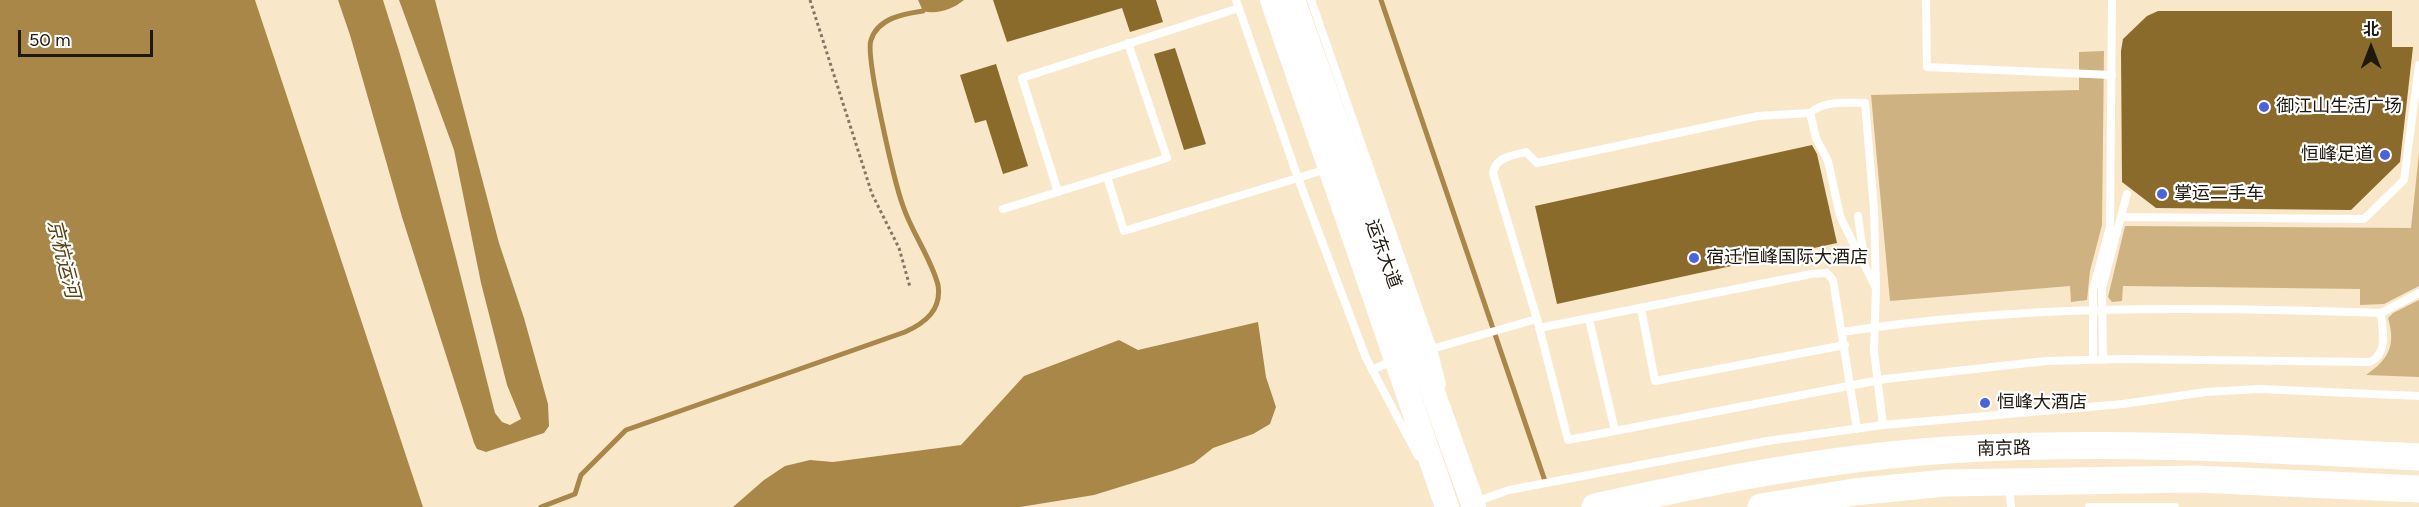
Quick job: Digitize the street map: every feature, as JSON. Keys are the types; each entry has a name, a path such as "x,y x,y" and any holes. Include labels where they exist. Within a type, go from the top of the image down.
{"main road":[{"name":"运东大道","path":"1272,0 1340,165 1470,506"},
{"name":"运东大道","path":"1293,0 1340,165"},
{"name":"运东大道","path":"1412,355 1447,507"},
{"name":"南京路","path":"1595,507 1729,478 1848,459 1949,450 2197,446 2419,457"},
{"name":"南京路","path":"1761,507 1854,492 1946,483 2010,495 2196,479 2419,489"}],"lane":[{"path":"1311,0 1412,355"},
{"path":"1926,0 1927,68 2112,75"},
{"path":"2103,360 2095,279 2110,227 2112,0"},
{"path":"1058,192 1022,78 1238,4 1298,178 1372,370 1447,507"},
{"path":"1004,209 1167,158 1128,43"},
{"path":"2122,218 2364,219 2404,180 2419,64"},
{"path":"1883,425 1876,381 1874,351 1876,288 1874,209 1865,103 1817,106 1810,113 1758,116 1538,163 1526,152 1501,159 1495,165 1493,173 1538,323 1568,440 1876,381 2034,363 2093,360 2370,362 2376,359 2383,345 2381,313"},
{"path":"1810,113 1816,138 1828,161 1840,216 1876,288"},
{"path":"1107,177 1124,231 1340,165"},
{"path":"2093,360 2097,309 2127,194"},
{"path":"1858,216 1865,266"},
{"path":"1372,370 1412,355 1516,325 1589,318 1820,272 1827,273 1833,280 1852,385 1857,429"},
{"path":"1842,332 2000,313 2097,309 2197,308 2381,313 2419,293"},
{"path":"1641,308 1654,381 1845,345"},
{"path":"1589,318 1615,431"},
{"path":"1470,506 1509,490 1767,441 1883,425 2123,404 2232,389 2419,396"},
{"path":"2089,507 2175,507"}],"path":[{"path":"810,0 872,195 898,248 910,287"}],"shaded area":[{"path":"2104,51 2102,225 2090,271 2087,300 2071,302 2070,286 1890,301 1871,95 2079,90 2079,52"},
{"path":"2419,153 2419,286 2384,304 2360,305 2360,289 2123,286 2122,301 2112,302 2108,297 2125,226 2411,228"},
{"path":"2419,300 2419,377 2366,375 2380,363 2389,351 2391,336 2388,318 2393,313"}],"water":[{"name":"京杭运河","path":"0,0 255,0 423,507 0,507"},
{"path":"338,0 383,0 429,154 495,413 502,422 510,425 521,419 507,385 481,283 454,150 399,0 435,0 499,243 524,318 548,404 549,426 544,433 486,452 477,449 474,443 402,217"},
{"path":"918,0 964,0 950,8 934,12 923,11"},
{"path":"1258,322 1266,377 1276,407 1270,424 1253,434 1213,448 1194,463 1172,471 1094,495 1020,507 733,507 764,480 785,466 810,460 833,462 961,445 1024,376 1119,340 1138,350"}],"building":[{"path":"993,0 1156,0 1163,22 1130,32 1122,8 1007,42"},
{"name":"御江山生活广场","path":"2158,11 2392,11 2392,47 2413,47 2400,162 2351,210 2156,208 2122,182 2121,51 2123,39 2147,16"},
{"path":"1175,48 1206,144 1184,150 1154,54"},
{"path":"996,64 1028,166 1003,174 986,120 975,123 960,75"},
{"path":"1812,145 1817,154 1837,243 1557,304 1535,206"}],"waterway":[{"path":"1381,0 1545,481"},
{"path":"541,507 575,494 581,475 626,430 905,332 925,320 935,308 939,294 938,285 899,193 882,121 870,51 874,33 885,22 892,18 923,11"}],"place":[{"name":"御江山生活广场","path":"2264,107"},
{"name":"恒峰足道","path":"2385,155"},
{"name":"掌运二手车","path":"2162,194"},
{"name":"宿迁恒峰国际大酒店","path":"1694,258"},
{"name":"恒峰大酒店","path":"1985,403"}]}
